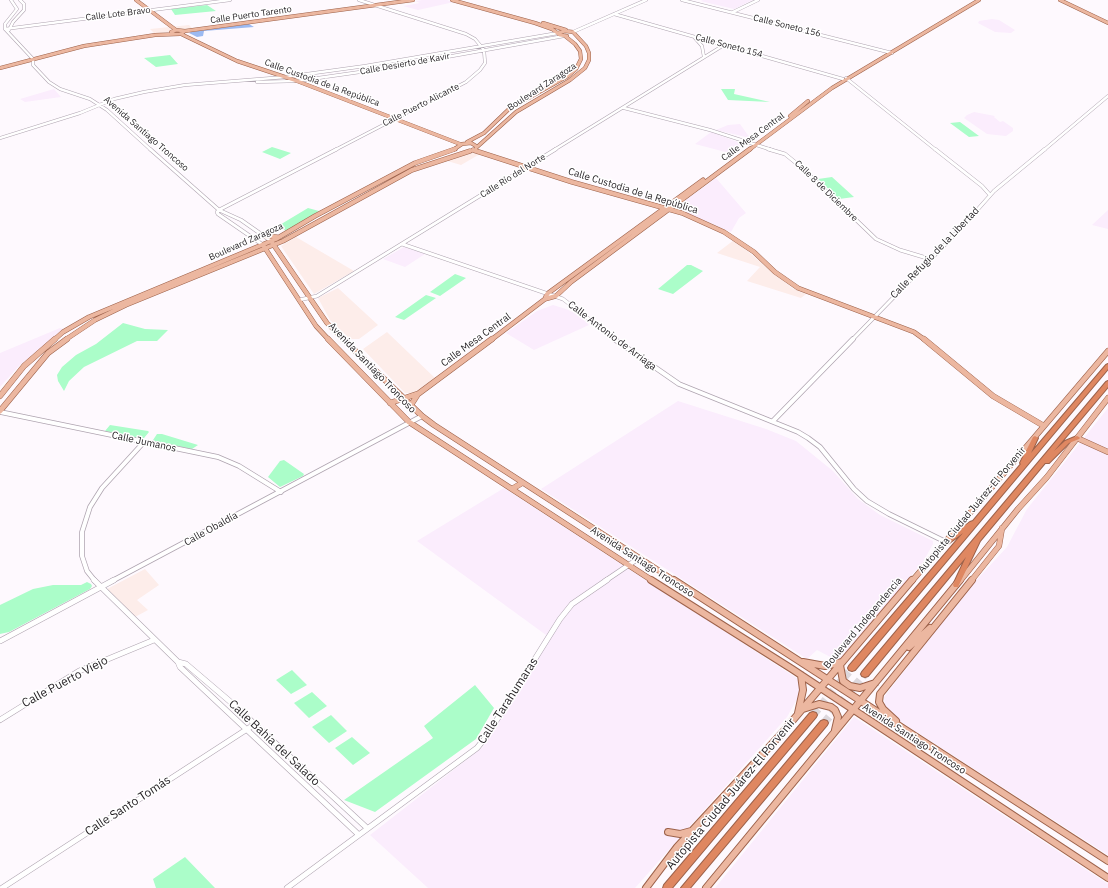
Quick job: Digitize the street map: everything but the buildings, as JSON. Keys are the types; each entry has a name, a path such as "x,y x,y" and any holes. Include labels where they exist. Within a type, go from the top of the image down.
{"highway":[{"name":"Autopista Ciudad Juárez-El Porvenir","path":"852,668 1108,366"},
{"path":"865,674 977,538 1035,472 1108,383"},
{"path":"1018,473 1035,438"},
{"path":"1035,472 1067,442 1077,438"},
{"path":"946,542 980,518"},
{"path":"956,585 975,546 977,538"},
{"name":"Autopista Ciudad Juárez-El Porvenir","path":"667,888 813,715"},
{"path":"685,888 824,723"}],"main road":[{"path":"0,68 101,43 172,32 176,30 136,0"},
{"name":"Calle Puerto Tarento","path":"176,30 185,31 413,0"},
{"path":"452,0 535,24 565,36 574,32"},
{"path":"464,0 574,32"},
{"name":"Calle Mesa Central","path":"891,52 975,0"},
{"name":"Calle Mesa Central","path":"547,294 755,144 821,92 846,79 979,0"},
{"path":"1060,0 1108,22"},
{"path":"1066,0 1108,22"},
{"path":"1075,7 1090,12"},
{"path":"172,32 182,34 185,31"},
{"path":"558,33 567,31"},
{"name":"Boulevard Zaragoza","path":"0,396 32,358 51,341 80,321 121,302 264,247 274,245 412,170 473,149 496,132 516,112 570,80 582,71 589,61 589,53 583,42 574,32"},
{"name":"Calle Custodia de la República","path":"182,34 237,61 297,80 458,146 460,150 473,149 694,218 724,232 749,248 775,272 798,288 903,327 920,336 993,396 1044,426"},
{"name":"Boulevard Zaragoza","path":"0,411 29,374 48,353 70,336 95,320 126,305 253,254 271,241 400,170 466,143 484,133 509,109 563,79 576,69 581,60 580,51 575,44 565,36"},
{"path":"466,143 473,149"},
{"name":"Calle Mesa Central","path":"418,394 545,299 556,296 666,209"},
{"path":"305,222 312,224"},
{"path":"265,236 280,237"},
{"name":"Avenida Santiago Troncoso","path":"271,241 327,323 422,416 445,434 1108,861"},
{"name":"Avenida Santiago Troncoso","path":"264,247 316,326 363,372 409,422 629,566 801,676 1108,878"},
{"path":"253,254 271,256"},
{"path":"545,299 547,294"},
{"name":"Boulevard Independencia","path":"646,888 692,831 820,689 1108,351"},
{"path":"390,403 418,394"},
{"path":"411,405 418,394"},
{"path":"706,888 852,710 877,683 1002,528 1047,477 1108,398"},
{"path":"1077,438 1108,452"},
{"path":"512,489 522,483"},
{"path":"905,731 883,709 879,702 880,694 942,619 999,546 1002,528"},
{"path":"899,655 942,619"},
{"path":"800,662 825,666 842,663 843,681 850,686 860,688 877,683"},
{"path":"800,712 803,690 801,676"},
{"path":"800,712 818,704 831,707 835,710 838,717 835,731"},
{"path":"668,832 680,834 692,831"}],"street":[{"path":"7,30 5,24 17,9 16,5 10,0"},
{"path":"10,28 13,22 24,10 24,4 20,0"},
{"name":"Calle Lote Bravo","path":"7,30 10,28 230,0"},
{"path":"359,0 455,29 466,34 481,45 484,50"},
{"path":"574,32 646,0"},
{"name":"Calle Soneto 156","path":"682,0 891,52"},
{"path":"733,13 758,0"},
{"name":"Calle Soneto 154","path":"614,14 846,79 982,186 990,195"},
{"name":"Avenida Santiago Troncoso","path":"7,30 33,59 33,66 53,85 90,99 100,105 144,145 157,154 190,187 220,210 241,220 271,241"},
{"name":"Calle Desierto de Kavir","path":"244,81 365,66 558,33"},
{"name":"Calle Desierto de Kavir","path":"0,138 114,99 185,85 244,81 297,80 374,70 565,36"},
{"path":"693,37 702,46 704,57"},
{"name":"Calle Río del Norte","path":"299,300 310,298 402,244 724,45"},
{"name":"Calle Puerto Alicante","path":"220,210 474,76 485,63 484,50"},
{"name":"Calle Refugio de la Libertad","path":"773,421 875,317 990,195 1108,96"},
{"name":"Calle 8 de Diciembre","path":"624,108 780,152 792,158 876,239 900,250 930,259"},
{"name":"Avenida Santiago Troncoso","path":"220,210 217,212 218,214 264,247"},
{"name":"Calle Antonio de Arriaga","path":"402,244 556,296 567,302 623,346 679,384 773,421 798,432 814,442 854,489 872,505 946,542"},
{"name":"Calle Jumanos","path":"0,411 218,457 240,466 281,492"},
{"name":"Calle Obaldía","path":"0,641 102,588 422,416"},
{"name":"Calle Bahía del Salado","path":"144,442 102,488 90,507 82,528 82,556 91,577 178,662 180,667 359,834"},
{"name":"Calle Tarahumaras","path":"287,888 478,748 565,613 586,593 639,558"},
{"name":"Calle Puerto Viejo","path":"0,720 32,698 79,671 154,640"},
{"name":"Calle Bahía del Salado","path":"178,662 186,664 255,724 367,828"},
{"name":"Calle Santo Tomás","path":"2,888 255,724"}],"shaded area":[{"path":"447,0 454,2 418,10 403,6 420,3 415,1"},
{"path":"753,0 734,9 700,1"},
{"path":"992,19 999,20 1015,30 1011,33 995,32 978,23 979,21"},
{"path":"189,25 193,29 155,34 150,29"},
{"path":"54,89 61,97 25,102 20,99"},
{"path":"974,112 995,116 994,117 1000,122 1003,121 1013,128 1013,131 1006,136 987,134 964,118"},
{"path":"740,124 750,138 716,130 728,125"},
{"path":"711,132 745,145 733,154 695,144"},
{"path":"472,152 480,154 461,165 444,160"},
{"path":"716,178 746,213 739,218 731,232 675,208"},
{"path":"1108,210 1108,229 1092,225"},
{"path":"296,237 354,271 314,294 281,246"},
{"path":"734,240 792,288 806,294 801,298 747,281 760,267 717,253"},
{"path":"404,247 425,254 405,267 383,259"},
{"path":"338,288 378,325 359,339 350,339 330,320 318,298"},
{"path":"553,305 577,314 589,325 534,350 506,333 537,311"},
{"path":"60,328 63,329 20,365 0,387 0,353"},
{"path":"387,332 435,378 415,393 405,393 363,349"},
{"path":"678,401 766,429 796,441 833,471 858,499 880,515 933,541 933,544 923,562 838,661 817,650 807,659 541,489"},
{"path":"1108,408 1108,855 895,718 885,707 884,697 971,586 1007,547 1027,509"},
{"path":"504,488 798,679 801,692 787,717 635,888 428,888 370,835 483,747 546,635 417,541"},
{"path":"145,569 159,585 137,600 148,610 135,617 107,589"},
{"path":"854,717 1108,884 1108,888 715,888"}],"green space":[{"path":"207,5 216,11 175,15 171,9"},
{"path":"170,55 178,64 156,67 144,58"},
{"path":"721,89 735,89 734,94 770,102 728,100"},
{"path":"960,122 979,136 969,137 950,123"},
{"path":"272,147 291,153 280,159 262,152"},
{"path":"832,177 854,197 839,199 818,179"},
{"path":"308,208 319,211 286,231 278,226"},
{"path":"687,265 691,265 703,271 673,294 658,289"},
{"path":"455,274 466,278 440,296 430,292"},
{"path":"426,295 436,298 404,320 395,317"},
{"path":"123,323 145,329 168,330 157,341 137,341 84,367 69,381 64,391 58,381 57,375 62,367 76,355 96,344"},
{"path":"110,425 149,432 144,438 140,438 105,431"},
{"path":"157,434 162,434 198,445 192,449 154,441 153,440"},
{"path":"284,460 304,474 303,476 280,487 268,477 280,461"},
{"path":"87,582 92,586 90,589 9,632 0,634 0,605 33,589 53,585 81,585"},
{"path":"292,670 307,685 291,694 276,680"},
{"path":"475,685 494,708 476,739 375,812 344,800 433,738 424,726"},
{"path":"312,692 327,706 309,718 294,703"},
{"path":"331,715 347,731 329,743 312,727"},
{"path":"352,737 370,753 353,765 335,748"},
{"path":"185,857 215,888 156,888 153,879"}],"water":[{"path":"249,24 254,27 204,31 203,36 197,37 189,33 191,32"}],"tunnel":[{"path":"813,715 852,668"},
{"path":"824,723 865,674"}]}
